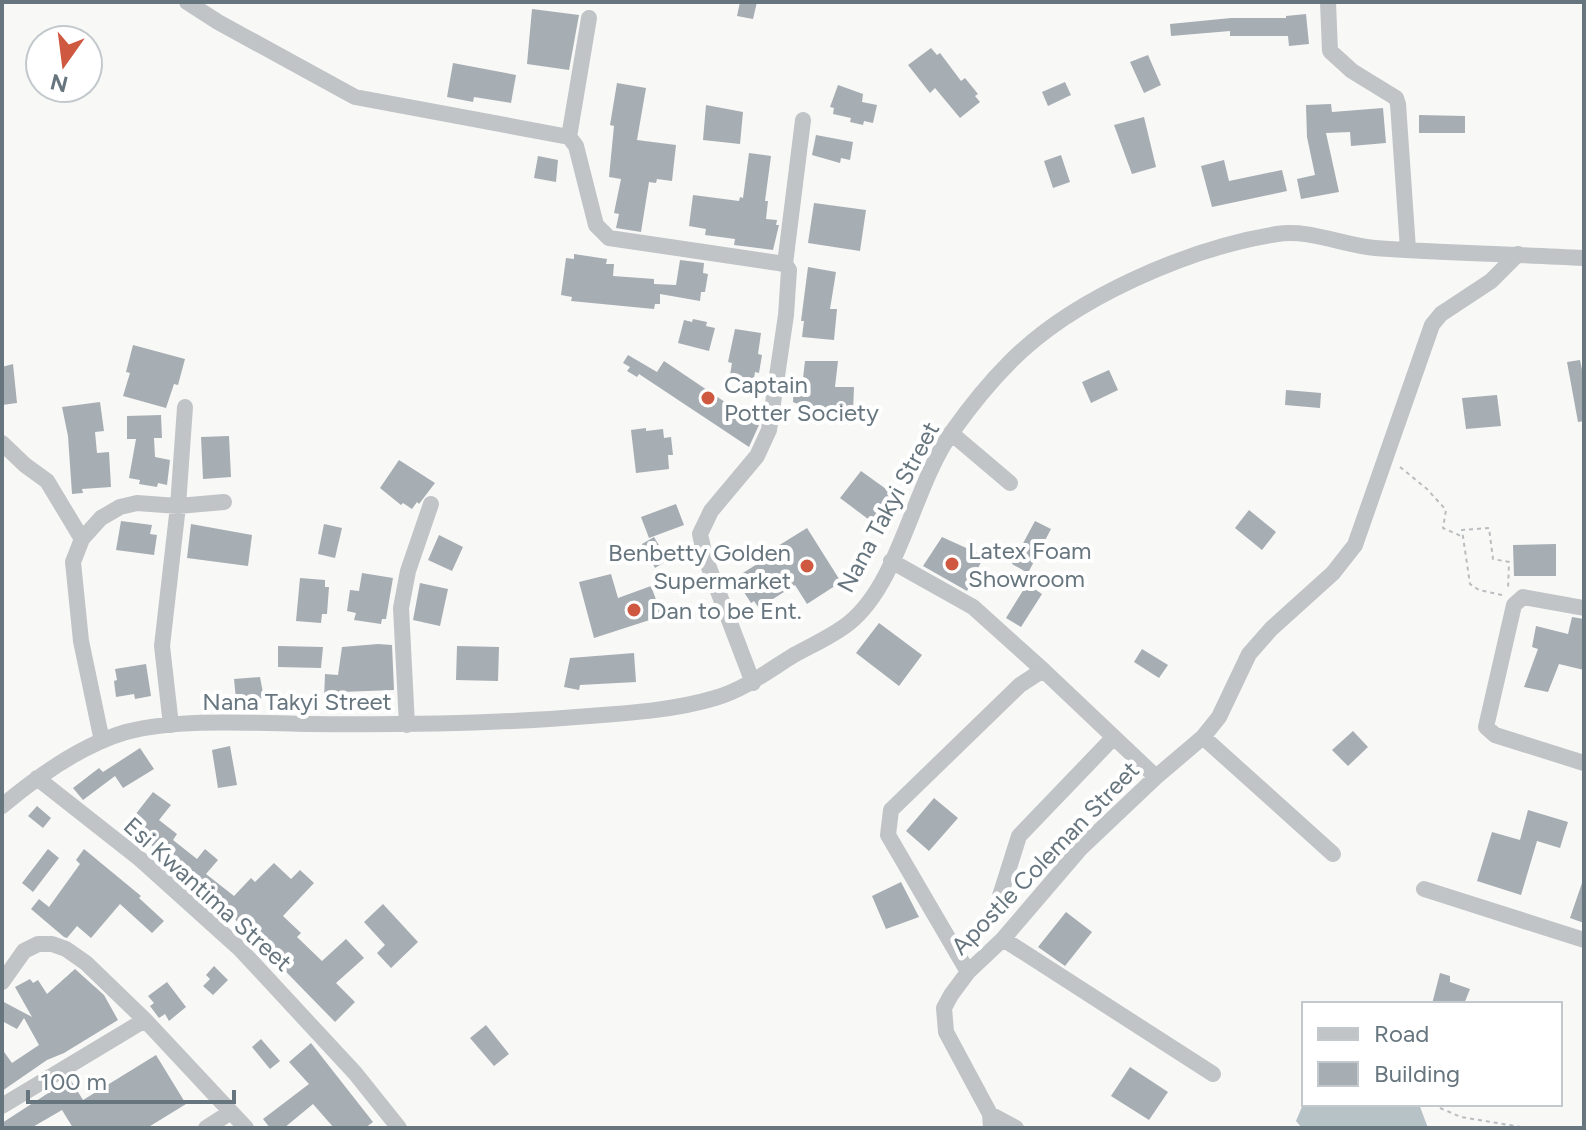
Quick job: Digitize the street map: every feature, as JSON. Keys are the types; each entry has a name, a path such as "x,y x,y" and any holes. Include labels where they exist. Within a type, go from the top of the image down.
{"street":[{"path":"187,2 355,97 569,137 576,146 596,225 609,238 785,264"},
{"path":"1328,2 1330,51 1334,58 1396,98 1408,249"},
{"path":"569,137 589,18"},
{"path":"753,683 705,557 700,534 711,511 757,456 769,430 786,315 789,270 785,264 803,120"},
{"name":"Nana Takyi Street","path":"2,806 37,778 102,741 130,731 171,725 407,725 545,720 626,713 713,699 753,683 777,665 849,623 867,604 891,561 930,469 951,433 1009,362 1041,335 1080,309 1147,272 1214,249 1279,234 1307,234 1372,248 1584,258"},
{"name":"Apostle Coleman Street","path":"990,1121 946,1032 944,1008 951,995 968,972 1003,939 1080,849 1203,737 1219,717 1249,654 1271,629 1333,573 1355,545 1432,325 1441,314 1491,281 1518,254"},
{"path":"171,725 162,646 178,506 185,407"},
{"path":"951,433 1010,483"},
{"path":"2,443 47,481 82,539"},
{"path":"102,741 81,641 73,562 82,539 101,518 120,507 137,503 178,506 224,502"},
{"path":"407,725 401,608 408,571 431,504"},
{"path":"891,561 973,607 1156,777"},
{"path":"1584,608 1523,597 1514,605 1486,727 1495,735 1584,763"},
{"path":"968,972 888,835 891,810 1020,685 1043,670"},
{"path":"1203,737 1333,854"},
{"path":"1000,896 1019,836 1113,738"},
{"name":"Esi Kwantima Street","path":"37,778 140,859 240,949 355,1073 399,1128"},
{"path":"1424,889 1584,940"},
{"path":"1003,939 1213,1074"},
{"path":"2,982 24,951 38,944 52,944 66,949 86,963 145,1020 246,1128"},
{"path":"2,1106 145,1020"},
{"path":"206,1128 231,1112"},
{"path":"990,1121 1016,1128"}],"path":[{"path":"1388,457 1427,489 1446,510 1443,528 1462,537"},
{"path":"1489,528 1493,559 1509,562 1508,596 1479,590 1470,584 1462,537 1462,530 1489,528"},
{"path":"1440,1108 1461,1117 1527,1128"}],"shaded area":[{"path":"1302,1106 1420,1106 1428,1128 1302,1128 1296,1121"}],"building":[{"path":"740,2 757,2 753,19 737,16"},
{"path":"532,9 579,15 569,70 527,64"},
{"path":"1306,14 1309,44 1289,46 1288,36 1230,36 1230,31 1171,36 1170,24 1231,18 1286,18"},
{"path":"931,48 937,55 940,53 961,81 965,78 978,94 975,96 980,102 960,118 935,88 930,93 908,65"},
{"path":"1148,55 1161,85 1144,93 1130,62"},
{"path":"453,63 516,75 511,103 474,97 473,102 447,97"},
{"path":"1065,82 1071,95 1048,106 1042,92"},
{"path":"617,83 646,88 637,140 676,145 672,181 657,179 656,183 649,182 641,232 616,228 619,214 614,213 621,179 609,177 614,126 610,125"},
{"path":"838,85 863,94 862,102 877,105 873,123 864,121 863,125 850,122 851,118 833,114 834,108 830,107"},
{"path":"1331,104 1332,112 1383,108 1386,143 1351,146 1350,132 1326,133 1339,192 1301,199 1297,179 1315,175 1307,137 1306,105"},
{"path":"706,105 743,112 740,144 703,140"},
{"path":"1419,115 1465,116 1465,133 1419,133"},
{"path":"1144,117 1156,167 1132,174 1114,125"},
{"path":"816,135 853,142 850,160 841,158 840,163 812,155"},
{"path":"749,153 771,156 765,201 768,201 766,219 777,220 776,225 779,225 773,250 734,245 735,239 705,235 706,229 689,226 693,195 739,201 740,197 743,198"},
{"path":"1061,155 1070,182 1053,188 1044,161"},
{"path":"538,156 558,160 556,182 534,178"},
{"path":"1224,160 1229,181 1282,170 1287,191 1212,207 1201,166"},
{"path":"814,203 866,210 860,251 808,243"},
{"path":"574,254 607,259 606,264 614,264 613,276 654,279 654,284 676,285 680,260 704,263 703,273 708,274 705,292 701,292 700,301 660,294 660,304 655,304 654,309 571,301 572,297 561,295 566,258 574,259"},
{"path":"808,267 836,272 830,309 837,309 834,340 802,337"},
{"path":"693,319 707,322 706,326 715,328 709,351 678,343 684,320 692,322"},
{"path":"735,329 761,333 758,354 762,355 759,373 755,372 754,379 730,375 732,363 728,362"},
{"path":"133,345 185,359 178,385 174,384 166,408 123,396 130,373 126,372"},
{"path":"628,355 657,372 664,361 759,425 749,447 639,374 637,377 627,371 630,367 623,363"},
{"path":"1580,360 1584,379 1584,421 1578,422 1567,362"},
{"path":"805,361 838,361 835,387 854,387 853,413 814,411 793,402 794,378 803,378"},
{"path":"13,364 17,403 2,405 2,367"},
{"path":"1109,370 1118,390 1091,403 1082,382"},
{"path":"1286,390 1321,393 1320,408 1285,405"},
{"path":"1497,395 1501,426 1466,429 1462,398"},
{"path":"100,402 104,431 95,432 97,453 109,452 111,487 82,489 83,493 72,494 68,436 62,407"},
{"path":"161,415 162,438 154,438 155,457 170,460 167,485 139,484 140,480 129,478 136,439 127,439 127,416"},
{"path":"646,428 646,431 663,429 664,438 671,437 673,455 668,455 669,469 636,473 631,430"},
{"path":"229,436 231,477 203,479 201,437"},
{"path":"399,460 435,483 412,509 403,503 401,505 380,488"},
{"path":"861,471 893,494 872,522 840,498"},
{"path":"676,504 684,525 649,538 641,517"},
{"path":"1249,510 1276,532 1262,550 1235,528"},
{"path":"121,521 152,525 150,534 157,535 154,555 116,550"},
{"path":"1035,521 1051,529 1028,573 1012,564"},
{"path":"191,524 252,535 248,566 187,558"},
{"path":"324,524 342,528 335,558 318,554"},
{"path":"807,528 841,582 807,604 795,585 759,608 754,601 751,603 738,583 741,581 738,576"},
{"path":"439,535 463,547 452,571 428,560"},
{"path":"654,537 668,560 655,568 642,544"},
{"name":"Latex Foam Showroom","path":"942,537 984,556 967,591 923,566"},
{"path":"1556,544 1556,576 1514,576 1513,545"},
{"path":"362,573 393,578 386,619 382,619 381,624 354,620 356,613 347,611 350,590 359,591"},
{"path":"611,574 618,598 651,586 662,616 594,638 579,582"},
{"path":"300,578 325,580 325,587 329,587 327,614 322,614 321,623 296,621"},
{"path":"420,583 448,589 440,626 413,620"},
{"path":"1027,584 1042,594 1021,627 1006,618"},
{"path":"1572,617 1584,619 1584,670 1559,664 1548,692 1524,687 1538,649 1532,647 1536,626 1568,634"},
{"path":"879,623 922,655 899,686 856,653"},
{"path":"392,645 394,690 341,692 341,700 324,700 325,674 338,675 342,647"},
{"path":"278,646 323,647 321,668 278,667"},
{"path":"457,646 499,647 498,681 456,680"},
{"path":"1142,649 1168,665 1159,678 1134,662"},
{"path":"634,653 636,682 580,685 579,690 564,687 570,658"},
{"path":"146,664 151,696 135,699 134,694 116,697 115,669"},
{"path":"260,677 264,698 236,700 234,679"},
{"path":"1353,731 1368,747 1348,766 1332,750"},
{"path":"230,746 237,785 218,788 212,750"},
{"path":"140,748 154,769 123,788 115,776 83,800 73,788 99,768 103,772"},
{"path":"153,792 171,805 159,820 177,834 173,840 197,859 205,849 218,860 206,874 234,896 251,878 255,882 274,863 291,879 300,870 314,883 283,916 301,933 297,937 322,961 346,939 364,958 336,983 355,1002 335,1022 220,904 203,893 185,873 144,839 141,842 124,829"},
{"path":"934,798 958,818 929,851 906,831"},
{"path":"37,806 51,818 43,828 28,816"},
{"path":"1528,810 1568,822 1560,848 1537,841 1521,895 1477,881 1492,832 1520,840"},
{"path":"48,849 59,858 33,892 22,883"},
{"path":"84,849 141,896 139,898 164,921 152,933 120,904 91,938 77,926 67,938 64,937 31,909 39,899 49,907 80,864 76,860"},
{"path":"901,882 919,917 886,929 872,896"},
{"path":"1584,883 1584,923 1570,918"},
{"path":"383,904 418,942 391,968 377,953 385,945 364,922"},
{"path":"1066,912 1092,932 1065,966 1038,947"},
{"path":"214,966 228,980 213,995 203,986 210,979 206,975"},
{"path":"75,969 104,995 118,1020 47,1060 2,1091 2,1049 12,1063 39,1045 24,1018 17,1029 2,1021 2,1001 32,1017 15,987 30,979 33,983 38,980 47,994"},
{"path":"1440,973 1450,976 1450,982 1470,989 1465,1002 1433,1002"},
{"path":"167,982 186,1007 169,1021 165,1014 159,1018 150,1006 154,1003 148,996"},
{"path":"486,1025 509,1054 494,1066 470,1038"},
{"path":"261,1039 280,1061 270,1069 252,1047"},
{"path":"311,1043 373,1122 365,1128 334,1128 313,1104 284,1128 270,1128 263,1119 309,1084 289,1062"},
{"path":"156,1055 186,1104 147,1128 73,1128 62,1110 31,1128 2,1128 2,1123 70,1079 83,1100"},
{"path":"1130,1067 1168,1092 1149,1120 1111,1096"}],"place":[{"name":"Captain Potter Society","path":"708,398"},
{"name":"Latex Foam Showroom","path":"952,564"},
{"name":"Benbetty Golden Supermarket","path":"807,566"},
{"name":"Dan to be Ent.","path":"634,610"}]}
